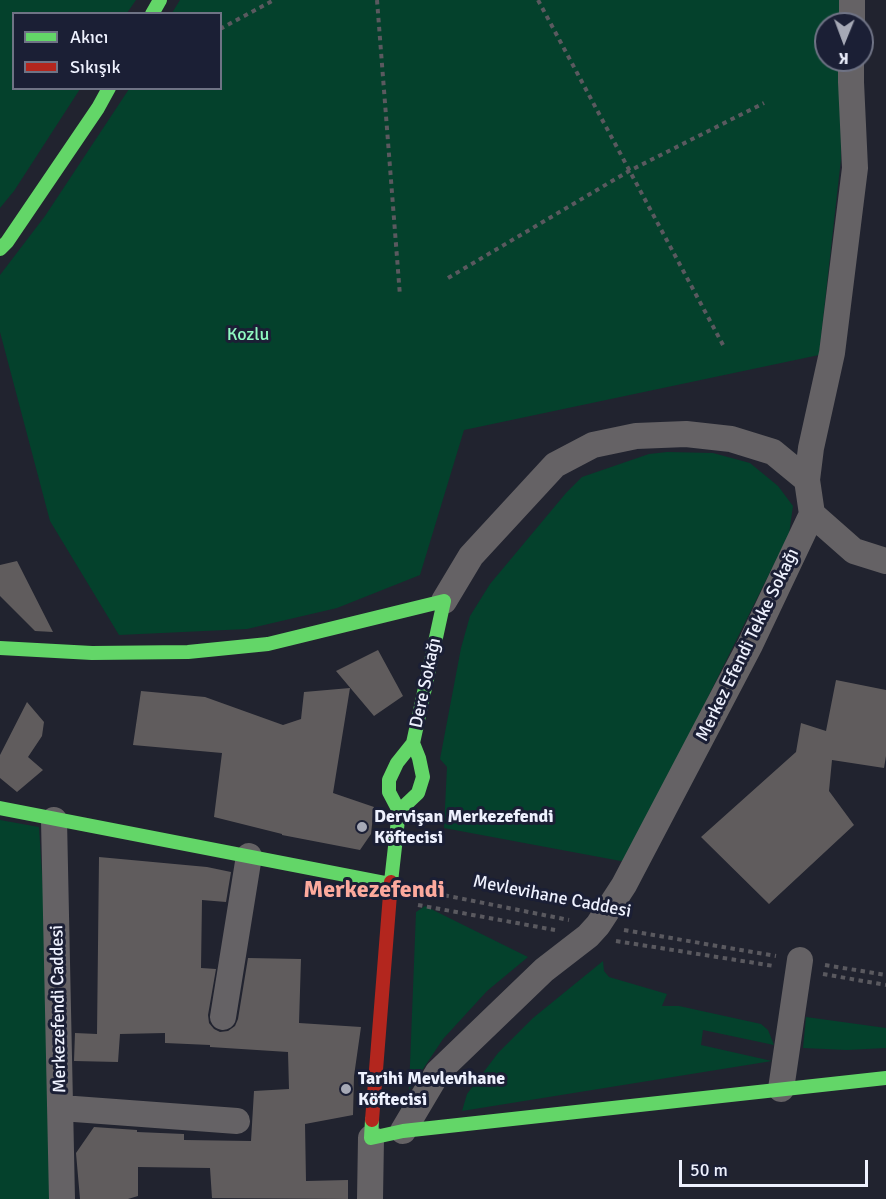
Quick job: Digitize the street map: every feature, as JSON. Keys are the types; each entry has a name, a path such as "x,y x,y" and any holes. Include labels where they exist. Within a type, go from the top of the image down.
{"street":[{"path":"851,72 855,168 832,353 811,448 807,480 812,514 855,550 886,561"},
{"path":"0,249 98,108 108,90"},
{"name":"Dere Sokağı","path":"399,811 418,794 423,777 419,758 412,743 444,601 471,556 555,465 593,446 636,436 686,435 731,439 773,452 807,480"},
{"name":"Merkez Efendi Tekke Sokağı","path":"403,1131 438,1072 544,970 593,931 624,885 750,645 812,514"},
{"path":"0,648 92,653 189,652 268,644 444,601"},
{"path":"370,1199 371,1138 399,811 389,792 389,780 397,763 412,743"},
{"path":"0,808 391,884"},
{"name":"Merkezefendi Caddesi","path":"54,820 63,1199"},
{"path":"223,1017 249,856"},
{"path":"781,1089 799,965"},
{"path":"371,1138 403,1131 886,1078"},
{"path":"61,1108 237,1121"}],"path":[{"path":"222,28 274,0"},
{"path":"377,0 400,296"},
{"path":"538,0 723,345"},
{"path":"448,278 629,171 764,103"},
{"path":"391,884 417,904 799,965 886,984"},
{"name":"Mevlevihane Caddesi","path":"391,884 593,931 799,965 886,975"}],"green space":[{"path":"0,0 136,0 128,12 12,12 12,90 79,90 14,191 0,208"},
{"name":"Kozlu","path":"180,0 839,0 840,12 814,12 814,72 840,72 841,159 819,355 464,430 420,575 337,608 247,629 119,635 50,521 0,332 0,275 45,216 128,90 222,90 222,12 173,12"},
{"path":"713,453 750,463 778,486 793,506 789,534 626,862 444,828 447,767 440,759 461,648 470,616 490,584 582,477 649,454"},
{"path":"0,820 39,827 54,1064 53,1199 0,1199"},
{"path":"425,906 528,957 487,991 443,1039 409,1090 416,912"},
{"path":"603,961 604,971 609,977 667,994 662,1006 679,1006 761,1024 768,1030 774,1045 703,1030 701,1045 772,1061 462,1111 467,1094 498,1053 533,1018"},
{"path":"806,1017 886,1028 886,1048 847,1050 803,1048"}],"building":[{"path":"17,561 53,632 35,631 0,596 0,565"},
{"path":"378,650 403,696 374,716 336,671"},
{"path":"836,680 886,690 884,768 832,760 829,791 854,825 769,904 701,837 796,752 801,723 826,731"},
{"path":"350,688 333,793 374,807 371,834 360,850 282,835 214,817 222,753 133,745 141,691 205,697 283,725 301,719 304,692"},
{"path":"27,702 44,722 42,736 28,757 43,770 17,792 0,778 0,755"},
{"path":"99,857 207,867 231,872 226,902 202,900 201,968 216,969 208,1015 209,1023 214,1029 220,1032 228,1031 235,1026 248,958 301,959 299,1023 361,1027 354,1076 353,1115 305,1124 306,1181 348,1180 348,1199 212,1198 210,1168 138,1167 138,1196 128,1199 80,1199 76,1153 94,1127 184,1134 184,1140 251,1141 254,1091 289,1089 288,1052 165,1043 165,1033 120,1034 118,1062 74,1061 75,1033 97,1034"}],"traffic: fast":[{"path":"153,12 160,0"},
{"path":"0,249 98,108 108,90"},
{"path":"0,648 92,653 188,652 268,644 444,601 413,743 423,777 418,793 399,811 391,882"},
{"path":"399,811 389,792 389,780 397,763 413,743"},
{"path":"0,808 391,884"},
{"path":"372,1120 371,1138 403,1131 886,1078"}],"traffic: jam":[{"path":"372,1120 391,882"}],"place":[{"name":"Dervişan Merkezefendi Köftecisi","path":"362,827"},
{"name":"Tarihi Mevlevihane Köftecisi","path":"346,1089"}],"district":[{"name":"Merkezefendi","path":"374,891"}]}
